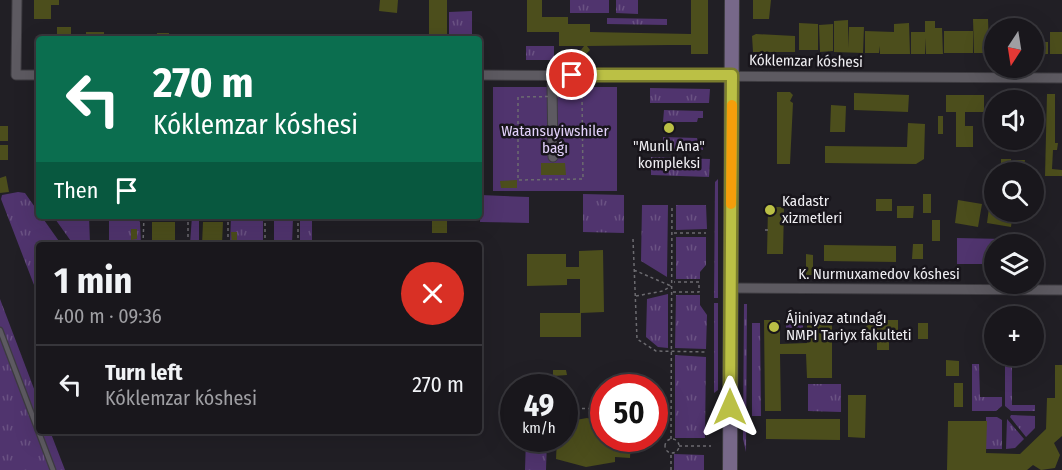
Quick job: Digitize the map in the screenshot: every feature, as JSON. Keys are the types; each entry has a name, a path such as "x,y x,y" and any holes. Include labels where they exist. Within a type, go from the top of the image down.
{"main road":[{"path":"730,470 732,0"}],"street":[{"path":"17,0 16,75 36,75"},
{"name":"Kóklemzar kóshesi","path":"482,75 1062,78"},
{"path":"552,84 553,157"},
{"name":"K. Nurmuxamedov kóshesi","path":"731,288 1062,290"}],"lane":[{"path":"0,330 36,425"},
{"path":"39,434 53,470"}],"path":[{"path":"518,97 518,180 583,179 582,96"},
{"path":"671,470 671,453 665,447 670,439 671,410 672,205"},
{"path":"143,242 144,219"},
{"path":"188,219 188,242"},
{"path":"228,219 228,242"},
{"path":"265,219 265,242"},
{"path":"298,219 298,242"},
{"path":"672,233 706,233"},
{"path":"633,239 637,339 656,351 706,352"},
{"path":"634,270 672,286"},
{"path":"672,282 699,282 699,292 672,292"},
{"path":"635,296 663,291 672,286"},
{"path":"670,439 677,441 678,446 675,452 671,453"},
{"path":"678,446 711,446"}],"green space":[{"path":"570,0 609,0 609,13 570,13"},
{"path":"616,0 638,0 638,14 616,13"},
{"path":"472,11 472,36 449,36 449,12"},
{"path":"607,18 667,19 667,25 607,24"},
{"path":"526,46 554,46 554,60 526,60"},
{"name":"Watansuyiwshiler baǵı","path":"493,87 617,87 617,191 493,191"},
{"path":"650,88 710,89 709,103 650,103"},
{"path":"664,110 703,111 703,118 698,118 697,122 663,122"},
{"path":"663,137 697,138 698,143 703,143 703,150 663,149"},
{"path":"651,157 710,159 709,177 651,175"},
{"path":"718,179 718,298 714,298 715,182"},
{"path":"25,193 36,209 36,219 43,219 60,242 36,242 36,290 1,199 2,195"},
{"path":"583,194 624,195 624,233 583,232"},
{"path":"482,195 529,197 529,223 480,222"},
{"path":"642,205 668,205 667,277 641,261"},
{"path":"676,205 706,205 707,229 676,230"},
{"path":"55,219 89,219 90,242 72,242"},
{"path":"109,219 138,219 141,242 109,242"},
{"path":"192,219 199,219 199,242 190,242"},
{"path":"231,219 263,219 263,242 230,242"},
{"path":"274,219 293,219 292,242 274,242"},
{"path":"300,219 312,219 312,242 300,242"},
{"path":"676,237 706,237 706,265 700,272 700,279 676,279"},
{"path":"957,238 984,239 984,264 957,264"},
{"path":"668,294 668,348 658,347 646,337 647,299"},
{"path":"676,295 700,295 700,305 707,315 706,349 675,348"},
{"path":"0,299 36,394 36,434 51,434 65,470 0,470"},
{"path":"714,303 718,303 718,390 714,393"},
{"path":"744,304 747,304 746,452 743,439"},
{"path":"752,323 760,323 761,416 752,416"},
{"path":"786,323 803,323 803,340 786,340"},
{"path":"675,355 706,357 705,438 675,438"},
{"path":"972,364 979,364 980,397 1002,397 1002,406 996,411 972,411"},
{"path":"1005,366 1012,366 1012,405 1035,405 1035,411 1011,411 1005,406"},
{"path":"808,384 841,384 841,412 808,411"},
{"path":"1011,415 1035,416 1035,428 1026,437 1010,417"},
{"path":"986,417 997,417 1002,420 1002,449 986,449"},
{"path":"1007,419 1024,439 1015,448 1006,449"},
{"path":"526,452 547,452 546,470 525,470"},
{"path":"674,454 704,455 704,470 674,470"}],"building":[{"path":"34,0 59,0 59,5 51,5 51,19 34,19"},
{"path":"380,0 398,0 397,13 379,11"},
{"path":"429,0 447,0 447,36 429,36"},
{"path":"527,0 542,0 542,17 568,17 568,24 590,24 590,32 691,34 691,0 708,0 708,54 691,54 691,45 669,45 587,46 590,50 585,55 581,50 584,46 559,46 559,32 527,32"},
{"path":"753,0 771,0 769,19 753,19"},
{"path":"973,19 984,19 984,53 974,53"},
{"path":"848,20 848,48 849,27 864,27 863,53 834,52 834,21"},
{"path":"925,21 935,21 935,28 942,28 943,54 926,54 926,38 925,54 911,54 911,32 925,32"},
{"path":"799,23 818,24 818,50 799,50"},
{"path":"909,23 910,54 880,54 880,46 879,53 865,53 865,31 894,32 894,24"},
{"path":"833,24 833,51 820,52 819,25"},
{"path":"57,27 71,27 71,36 57,36"},
{"path":"944,31 973,31 973,53 944,53"},
{"path":"86,32 104,32 104,36 86,36"},
{"path":"1050,32 1062,32 1062,54 1050,54"},
{"path":"157,33 169,33 169,36 157,36"},
{"path":"278,34 278,36 260,36"},
{"path":"756,34 795,36 795,52 753,52 752,36"},
{"path":"1044,42 1048,42 1048,54 1044,54"},
{"path":"34,46 36,46 36,62 34,62"},
{"path":"777,92 790,92 793,95 790,101 793,103 790,164 777,164"},
{"path":"854,93 909,95 908,112 854,110"},
{"path":"1047,94 1055,94 1055,143 1058,143 1057,150 1053,150 1052,169 1062,170 1062,176 1045,176"},
{"path":"946,95 984,95 984,112 965,112 965,126 973,126 973,147 956,147 956,112 946,112"},
{"path":"831,105 846,106 845,132 830,132"},
{"path":"938,116 943,116 943,134 938,134"},
{"path":"908,123 925,124 924,159 916,164 825,163 825,146 907,147"},
{"path":"0,126 8,126 8,141 0,141"},
{"path":"0,145 8,145 8,160 0,160"},
{"path":"1001,159 1011,159 1011,162 1001,162"},
{"path":"541,163 565,163 566,175 541,175"},
{"path":"6,176 9,192 0,193 0,178"},
{"path":"517,180 517,188 501,188 500,181"},
{"path":"923,194 931,194 931,213 923,213"},
{"path":"876,199 892,199 892,211 876,211"},
{"path":"958,200 982,204 978,227 955,223"},
{"path":"897,206 914,206 913,218 897,218"},
{"path":"768,207 784,207 783,254 767,254"},
{"path":"432,219 447,219 447,233 432,233"},
{"path":"932,220 940,220 940,241 932,241"},
{"path":"152,222 175,222 175,242 152,242"},
{"path":"203,222 223,222 222,242 202,242"},
{"path":"987,222 1012,222 1011,227"},
{"path":"131,229 137,229 137,239 131,240"},
{"path":"231,232 237,232 237,242 232,242"},
{"path":"913,244 923,244 923,259 912,259"},
{"path":"824,245 896,246 896,262 824,261"},
{"path":"603,250 604,312 581,313 581,337 540,337 540,313 580,313 580,279 567,279 567,285 527,286 527,254 566,254 566,267 579,267 579,251"},
{"path":"806,254 813,255 813,275 806,275"},
{"path":"764,320 780,320 780,344 807,343 807,321 832,321 832,378 807,378 806,354 780,354 781,411 765,411"},
{"path":"867,320 898,320 898,335 889,335 889,350 877,350 877,335 866,334"},
{"path":"918,323 928,323 928,339 918,339"},
{"path":"946,360 959,361 959,376 946,376"},
{"path":"1055,365 1062,365 1062,436 1054,443 1060,455 1055,468 1041,470 1033,465 1027,470 947,470 948,421 987,421 986,453 1020,454 1046,429 1047,398 1055,398"},
{"path":"553,370 566,370 567,374 553,374"},
{"path":"954,383 963,383 963,407 954,407"},
{"path":"848,395 866,395 865,438 848,437"},
{"path":"590,419 590,452 630,452 630,458 615,457 615,462 586,467 556,459 556,452 578,452 578,420"},
{"path":"766,419 840,419 840,440 766,439"}],"slow traffic":[{"path":"731,204 732,105"}],"place":[{"name":"\"Munlı Ana\" kompleksi","path":"669,128"},
{"name":"Kadastr xizmetleri","path":"770,210"},
{"name":"Ájiniyaz atındaǵı NMPI Tariyx fakulteti","path":"774,327"}],"route":[{"path":"572,75 732,75 730,407"}]}
